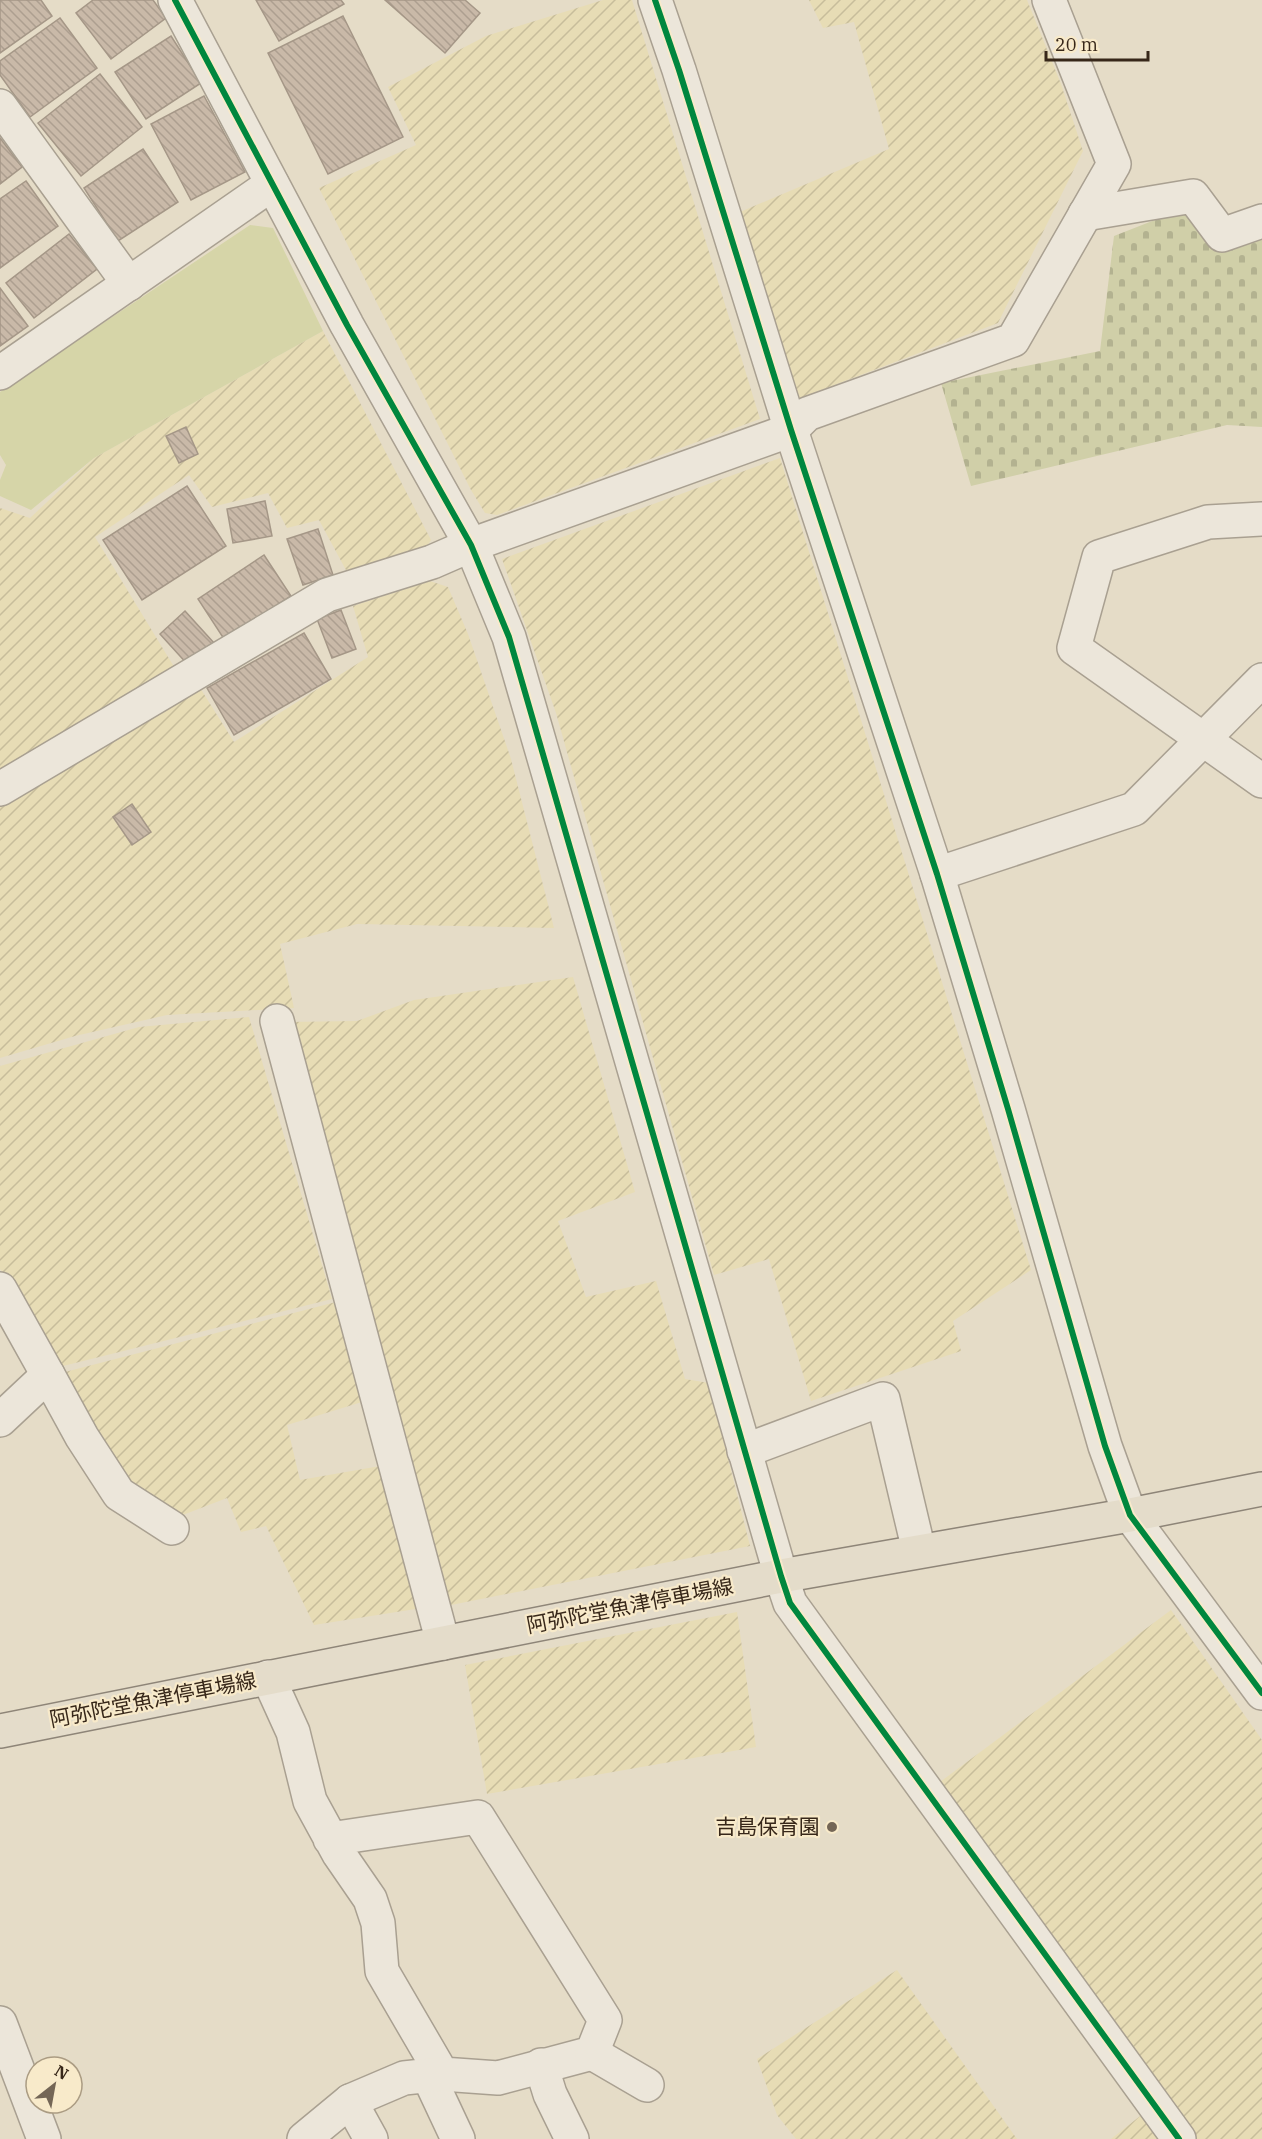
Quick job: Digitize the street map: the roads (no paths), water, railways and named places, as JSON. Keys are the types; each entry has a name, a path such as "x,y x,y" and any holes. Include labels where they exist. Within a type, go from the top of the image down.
{"main road":[{"name":"阿弥陀堂魚津停車場線","path":"0,1731 781,1576 1262,1490"}],"street":[{"path":"175,0 347,325 471,545 509,637 790,1603 1179,2139"},
{"path":"656,0 791,430 937,873 1106,1446 1130,1515 1262,1693"},
{"path":"0,789 327,595 432,562 471,545 791,430 807,414 1013,340 1114,164 1049,0"},
{"path":"0,106 129,284"},
{"path":"0,373 272,184"},
{"path":"1085,214 1193,196 1222,235 1262,221"},
{"path":"1262,519 1208,522 1099,557 1074,648 1262,781"},
{"path":"937,873 1134,809 1262,680"},
{"path":"276,1022 443,1643"},
{"path":"0,1289 82,1437 119,1494 172,1528"},
{"path":"0,1420 48,1375"},
{"path":"744,1451 883,1399 919,1551"},
{"path":"268,1677 293,1732 310,1801 330,1839 370,1899 378,1923 382,1971 435,2074 458,2139"},
{"path":"330,1839 478,1816 605,2020 592,2053"},
{"path":"0,2023 44,2139"},
{"path":"304,2139 350,2101 404,2078 435,2074 498,2078 592,2053 647,2085"},
{"path":"541,2065 550,2094 572,2139"},
{"path":"350,2101 371,2139"}],"place":[{"name":"吉島保育園","path":"832,1827"}]}
